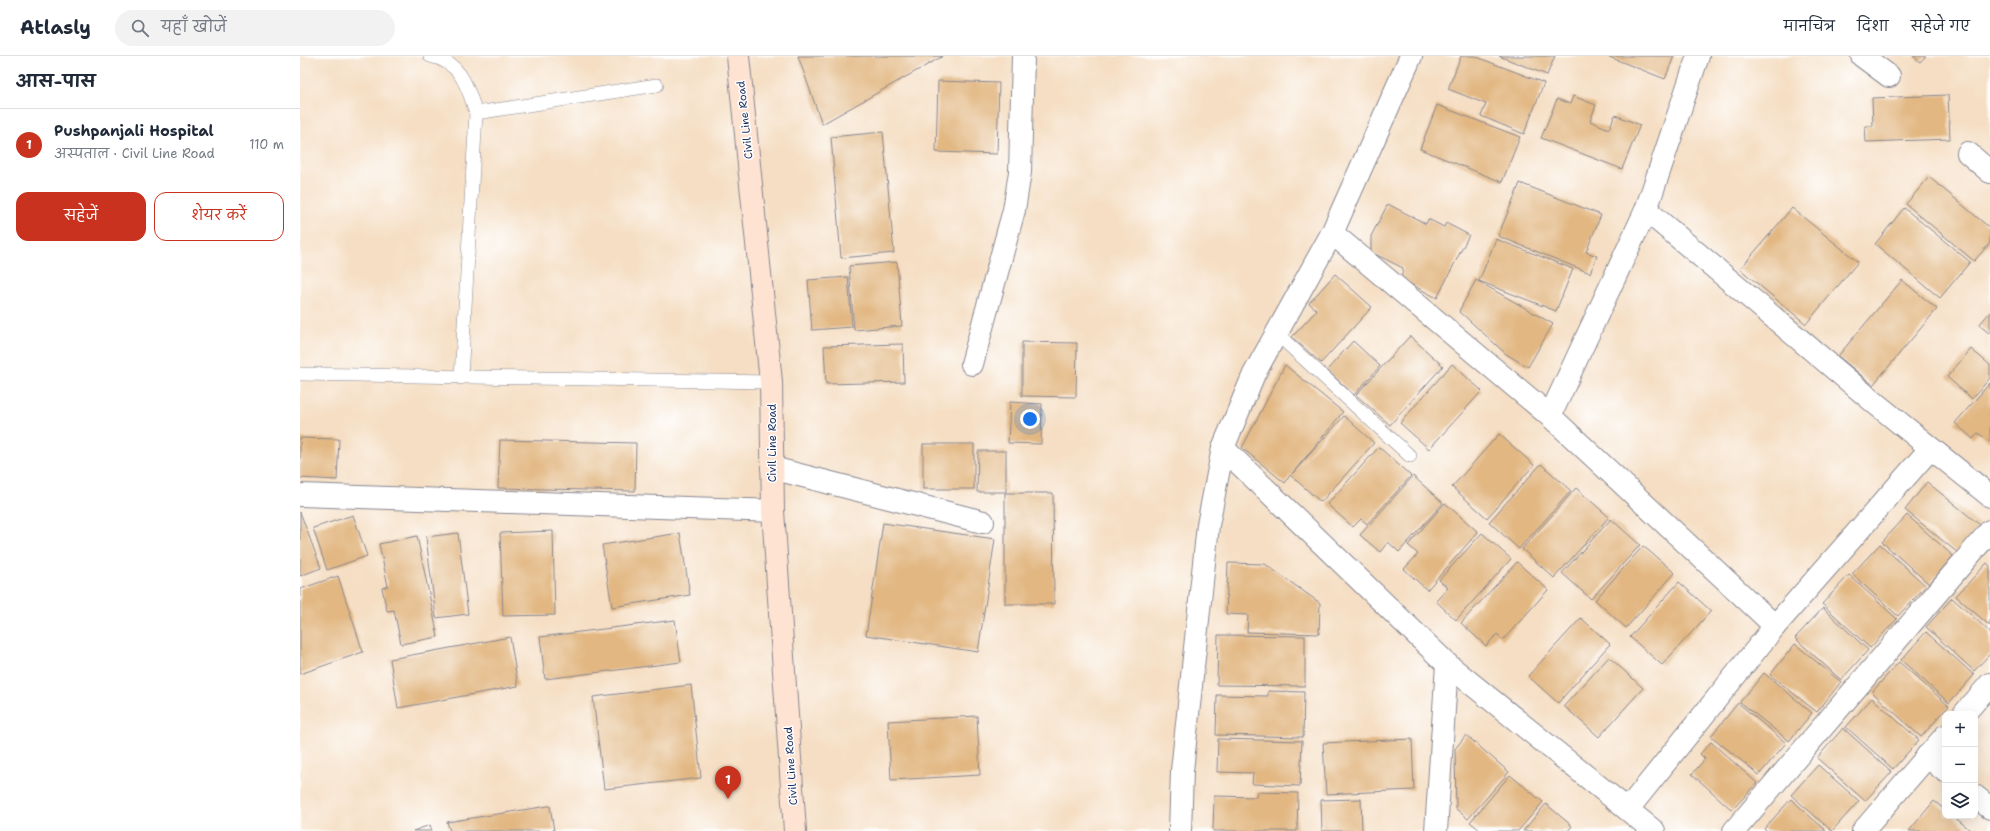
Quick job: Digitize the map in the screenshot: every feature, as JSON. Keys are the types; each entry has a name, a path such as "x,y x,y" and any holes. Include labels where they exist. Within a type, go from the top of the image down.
{"street":[{"name":"Civil Line Road","path":"738,56 771,382 772,511 795,831"},
{"path":"972,364 1015,202 1020,172 1023,56"},
{"path":"1180,831 1182,771 1207,533 1224,448 1254,374 1332,233 1412,56"},
{"path":"1550,416 1646,210 1698,56"},
{"path":"1862,56 1889,76"},
{"path":"1968,153 1990,172"},
{"path":"1646,210 1930,448 1990,496"},
{"path":"1332,233 1550,416 1775,626"},
{"path":"1224,448 1447,664 1654,831"},
{"path":"1628,809 1775,626 1930,448"},
{"path":"772,468 983,522"},
{"path":"300,495 772,511"},
{"path":"1734,831 1990,531"},
{"path":"1436,831 1447,664"},
{"path":"1967,711 1990,684"},
{"path":"1863,831 1942,739"},
{"path":"1927,756 1942,768"},
{"path":"1978,798 1990,808"}],"lane":[{"path":"430,56 439,58 457,69 467,85 476,114 461,378"},
{"path":"476,114 657,85"},
{"path":"1277,334 1410,456"},
{"path":"300,374 461,378 771,382"}],"building":[{"path":"798,56 943,56 822,124"},
{"path":"1461,56 1474,56 1544,83 1524,134 1481,116 1486,104 1448,89"},
{"path":"1499,56 1555,56 1547,75"},
{"path":"1607,56 1674,56 1665,79"},
{"path":"1913,56 1926,56 1920,62"},
{"path":"938,81 999,83 997,154 936,152"},
{"path":"1948,95 1950,139 1866,142 1865,126 1873,126 1872,98"},
{"path":"1573,96 1596,105 1590,121 1609,129 1615,115 1640,125 1622,169 1541,138 1557,99 1570,104"},
{"path":"1437,105 1520,137 1502,182 1420,149"},
{"path":"883,132 894,253 841,258 831,137"},
{"path":"1929,177 1990,228 1990,243 1974,261 1906,204"},
{"path":"1520,183 1601,215 1586,252 1597,256 1590,273 1498,236"},
{"path":"1388,204 1426,224 1428,219 1444,227 1446,223 1469,235 1437,298 1401,279 1403,268 1371,252 1371,236"},
{"path":"1792,208 1858,262 1806,324 1740,269"},
{"path":"1904,208 1970,262 1940,298 1875,244"},
{"path":"1496,239 1573,269 1556,311 1479,281"},
{"path":"897,262 902,326 854,330 849,266"},
{"path":"1335,274 1372,307 1321,363 1292,337 1317,310 1309,303"},
{"path":"848,277 852,327 812,330 808,280"},
{"path":"1476,280 1553,324 1528,367 1506,354 1459,311"},
{"path":"1902,280 1937,309 1873,385 1838,356"},
{"path":"1990,312 1990,334 1979,325"},
{"path":"1410,336 1443,366 1390,425 1356,395"},
{"path":"1353,341 1380,366 1354,395 1327,370"},
{"path":"1022,342 1077,343 1076,397 1022,396"},
{"path":"903,344 904,382 826,384 824,346"},
{"path":"1971,349 1990,365 1990,378 1972,399 1947,377"},
{"path":"1452,364 1482,391 1429,449 1400,423"},
{"path":"1285,365 1343,412 1292,474 1344,416 1374,443 1321,502 1290,475 1285,483 1242,448"},
{"path":"1990,383 1990,442 1978,433 1973,439 1955,423"},
{"path":"1010,402 1042,404 1041,444 1008,443"},
{"path":"1499,434 1534,465 1487,518 1452,487"},
{"path":"300,438 339,439 337,480 300,478"},
{"path":"500,440 636,443 635,491 498,488"},
{"path":"923,444 974,444 974,489 923,489"},
{"path":"1379,447 1411,476 1367,524 1361,519 1353,527 1327,504"},
{"path":"978,451 1006,451 1006,492 977,492"},
{"path":"1541,464 1571,491 1519,549 1489,522"},
{"path":"1413,476 1443,503 1399,552 1388,542 1380,552 1360,535"},
{"path":"1927,482 1980,525 1958,553 1905,510"},
{"path":"1576,488 1609,517 1554,578 1522,549"},
{"path":"1005,493 1053,493 1054,604 1005,604"},
{"path":"1445,503 1478,532 1427,590 1404,569 1418,554 1408,545"},
{"path":"300,512 321,568 300,576"},
{"path":"353,515 367,556 327,570 313,528"},
{"path":"1907,515 1953,556 1929,584 1882,542"},
{"path":"1611,519 1640,545 1591,599 1562,573"},
{"path":"883,523 995,539 978,652 866,635"},
{"path":"553,531 555,615 503,616 500,533"},
{"path":"458,533 468,614 436,618 426,537"},
{"path":"680,533 690,595 612,607 602,545"},
{"path":"1482,533 1511,559 1456,620 1436,601 1448,588 1439,580"},
{"path":"417,536 438,637 401,644 394,610 387,611 382,588 388,586 379,544"},
{"path":"1880,544 1926,586 1898,616 1852,574"},
{"path":"1643,546 1675,573 1626,628 1595,600"},
{"path":"1517,562 1548,590 1503,640 1497,634 1486,646 1461,623"},
{"path":"1228,563 1265,564 1320,603 1319,634 1247,632 1248,615 1226,614"},
{"path":"1987,563 1990,566 1990,626 1956,596"},
{"path":"1849,575 1897,619 1870,648 1822,604"},
{"path":"338,576 363,652 300,674 300,589"},
{"path":"1679,582 1711,611 1662,665 1630,637"},
{"path":"1952,598 1990,632 1990,654 1974,671 1926,627"},
{"path":"1823,608 1868,650 1841,680 1795,638"},
{"path":"1581,618 1610,644 1558,703 1528,676"},
{"path":"675,620 681,662 545,679 540,637"},
{"path":"1926,632 1974,675 1949,703 1901,660"},
{"path":"1218,635 1305,636 1305,686 1217,685"},
{"path":"510,637 518,686 398,708 390,659"},
{"path":"1795,644 1841,682 1817,712 1770,675"},
{"path":"1609,657 1643,688 1599,737 1564,706"},
{"path":"1899,662 1949,706 1944,711 1942,711 1942,714 1921,737 1872,692"},
{"path":"1764,673 1812,713 1789,741 1740,702"},
{"path":"691,685 701,778 604,789 593,697"},
{"path":"1268,691 1304,692 1303,737 1216,735 1217,695 1268,696"},
{"path":"1872,698 1919,740 1893,769 1846,727"},
{"path":"1738,703 1786,743 1759,775 1711,736"},
{"path":"977,716 980,775 891,780 888,721"},
{"path":"1843,728 1892,772 1865,801 1817,758"},
{"path":"1466,735 1509,772 1468,819 1456,809 1455,749"},
{"path":"1218,739 1302,741 1300,786 1252,784 1253,773 1217,772"},
{"path":"1412,739 1414,790 1326,794 1323,743"},
{"path":"1711,742 1757,783 1732,810 1692,774 1705,759 1700,754"},
{"path":"1818,765 1859,801 1832,831 1791,795"},
{"path":"1510,775 1543,802 1518,831 1481,831 1470,822"},
{"path":"1257,792 1298,793 1297,831 1213,831 1214,796 1256,797"},
{"path":"1361,799 1362,831 1322,831 1321,800"},
{"path":"1791,799 1826,831 1766,831 1764,829"},
{"path":"1934,801 1942,808 1942,819 1957,819 1969,829 1967,831 1909,831"},
{"path":"1546,804 1572,826 1568,831 1523,831"},
{"path":"550,806 554,831 450,831 447,822"},
{"path":"430,825 432,831 413,831"}],"place":[{"name":"Pushpanjali Hospital","path":"728,799"}]}
